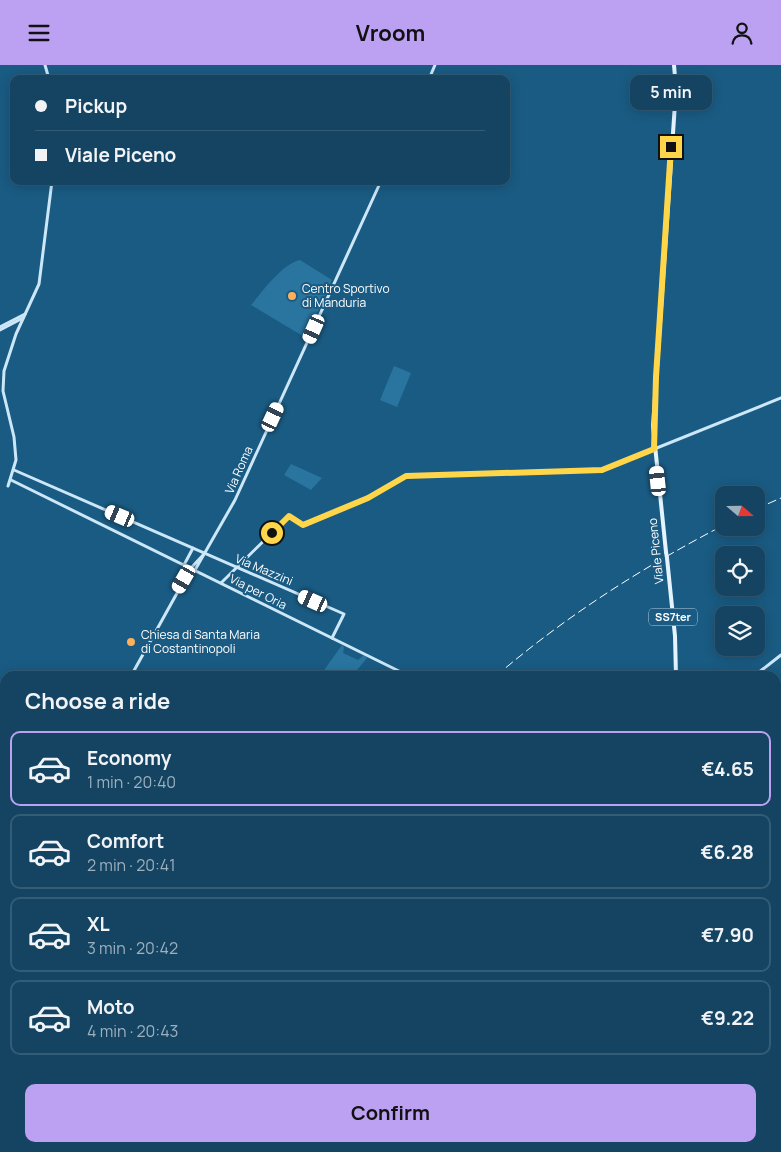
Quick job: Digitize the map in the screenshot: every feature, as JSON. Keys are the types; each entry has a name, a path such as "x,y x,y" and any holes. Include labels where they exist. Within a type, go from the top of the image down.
{"main road":[{"name":"Viale Piceno","path":"674,65 676,89 656,373 654,449 675,636 676,671"}],"street":[{"path":"8,487 16,460 14,437 5,405 3,380 6,363 38,284 51,185"},
{"name":"Via Roma","path":"134,671 191,568 205,554 235,500 379,185"},
{"path":"0,329 25,314"},
{"path":"0,329 23,318"},
{"path":"221,583 289,516 303,525 368,498 406,476 602,470 781,398"},
{"name":"Via Mazzini","path":"14,470 344,614 332,638"},
{"name":"Via per Oria","path":"11,480 400,671"},
{"path":"184,565 193,548"},
{"path":"195,570 205,554"},
{"path":"760,671 781,655"}],"shaded area":[{"name":"Centro Sportivo di Manduria","path":"300,260 332,280 306,338 251,305 280,272 293,262"},
{"path":"394,366 411,373 397,407 380,400"},
{"path":"291,464 322,478 311,490 284,475"},
{"path":"342,645 344,647 343,653 358,660 364,655 367,658 356,671 324,671"}],"railway":[{"path":"765,505 781,498"},
{"path":"502,671 550,633 606,594 635,575 715,530"}],"place":[{"name":"Centro Sportivo di Manduria","path":"292,296"},
{"name":"Chiesa di Santa Maria di Costantinopoli","path":"131,642"}],"route":[{"path":"272,533 289,516 303,525 329,516 368,498 406,476 602,470 654,449 653,426 671,147"}]}
